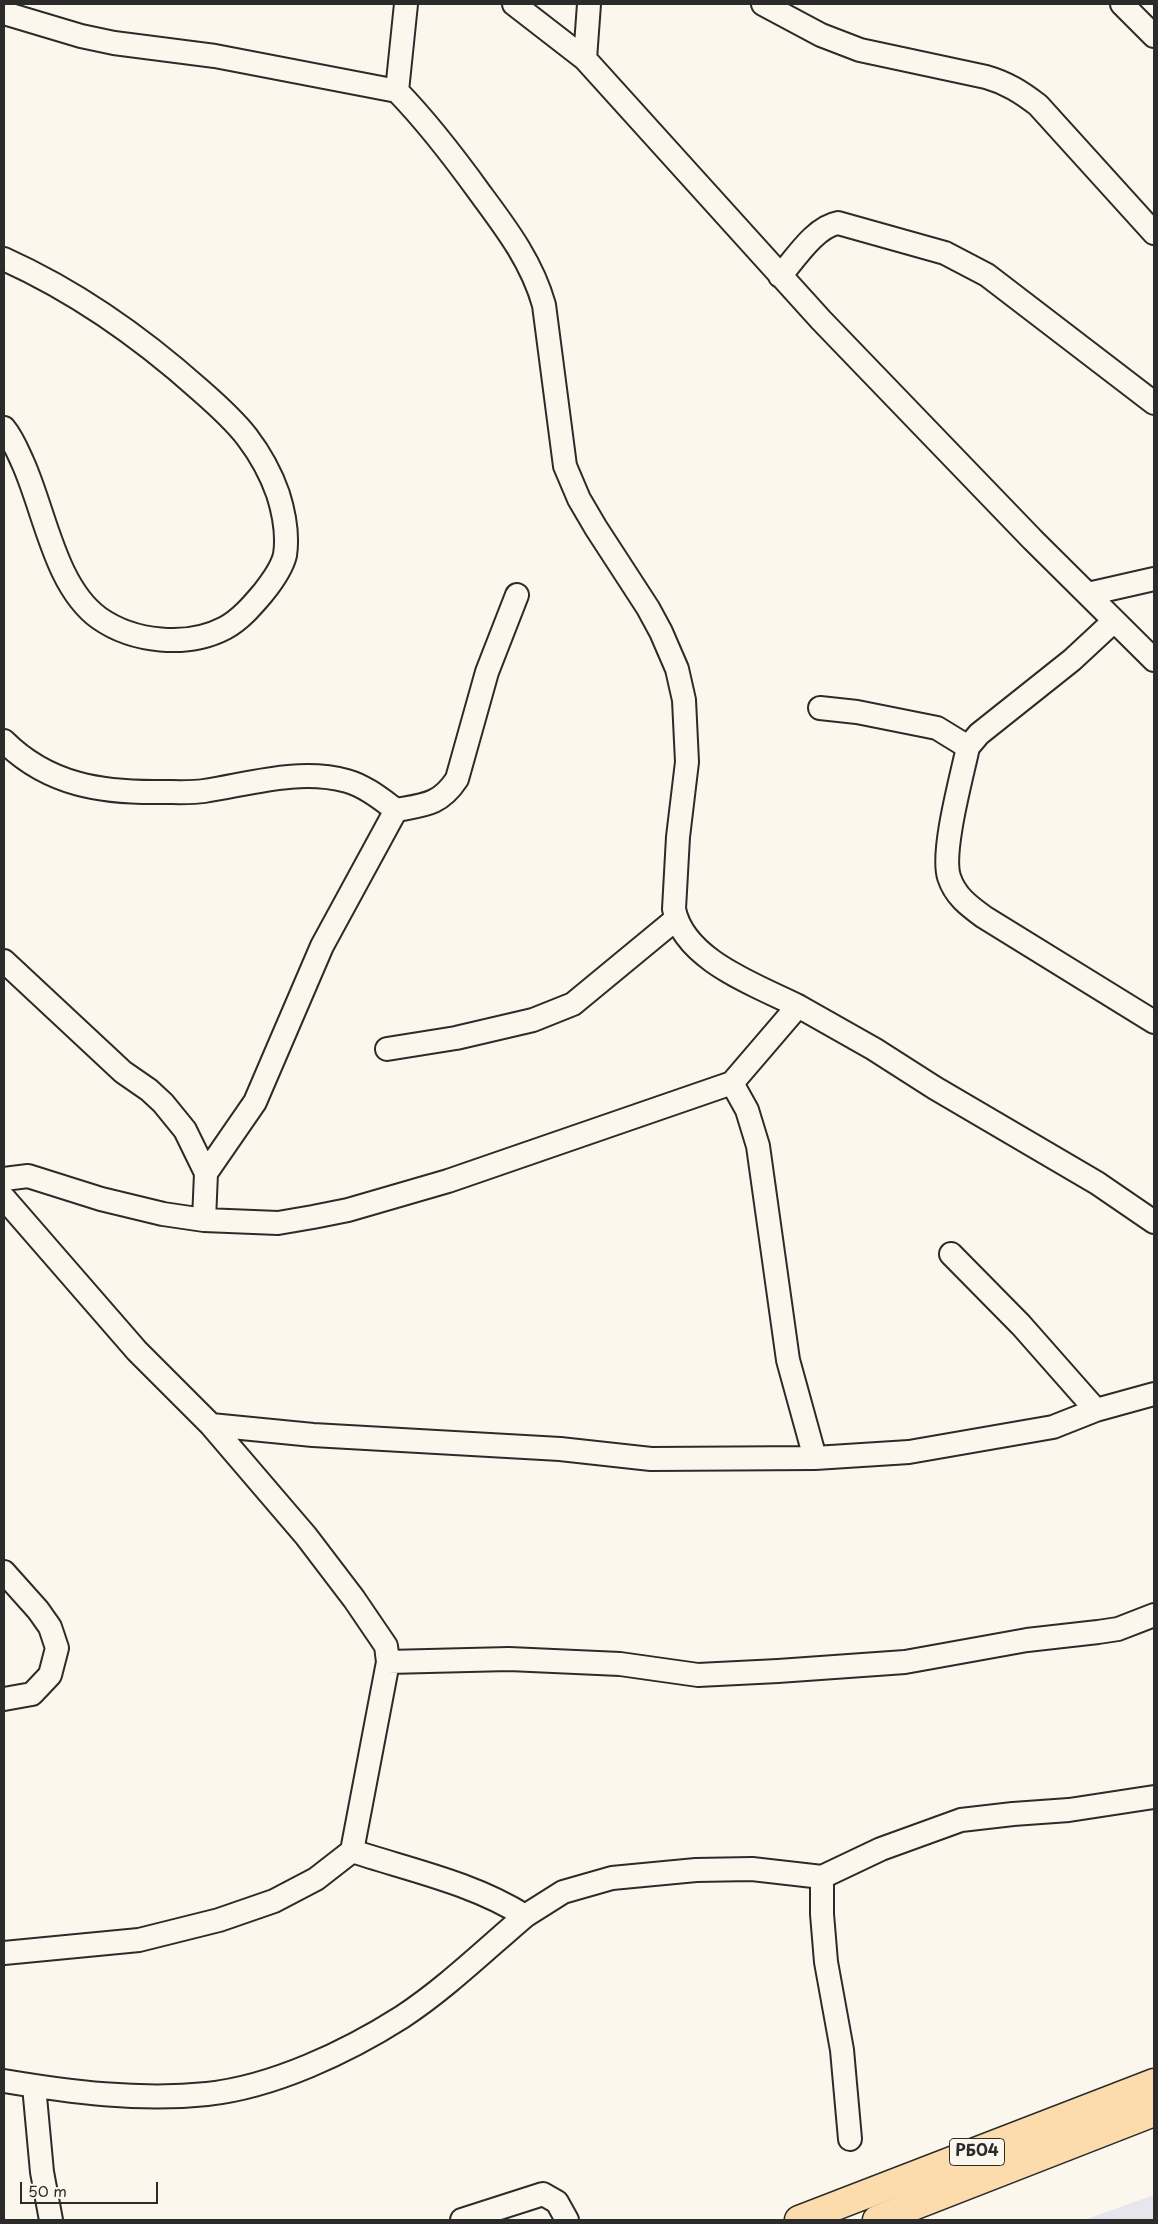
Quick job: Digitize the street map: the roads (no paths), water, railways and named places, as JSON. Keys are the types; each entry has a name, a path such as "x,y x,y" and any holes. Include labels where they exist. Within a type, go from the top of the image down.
{"highway":[{"name":"РБ04","path":"799,2220 1154,2083"},
{"name":"РБ04","path":"877,2220 1154,2112"}],"lane":[{"path":"397,91 403,18 406,4"},
{"path":"514,4 585,59 780,276 1154,660"},
{"path":"585,59 589,4"},
{"path":"763,4 821,35 860,50 986,77 1018,89 1038,105 1154,233"},
{"path":"1122,4 1154,36"},
{"path":"4,13 80,36 114,43 215,56 397,91 424,119 515,240 539,286 544,305 565,466 579,499 656,624 677,669 684,700 687,762 678,837 674,910 676,919 685,937 694,947 721,967 798,1006 874,1049 935,1088 1097,1184 1154,1222"},
{"path":"780,276 817,233 833,224 858,228 945,253 987,275 1154,402"},
{"path":"4,259 34,272 96,309 178,370 246,435 269,474 278,495 284,519 286,536 284,557 271,583 247,612 224,628 193,638 141,637 99,617 76,596 64,576 32,483 11,437 4,428"},
{"path":"1088,594 1154,579"},
{"path":"4,741 20,757 60,778 94,790 125,793 200,792 308,775 348,782 370,792 396,810 434,802 446,793 457,779 487,672 517,595"},
{"path":"1114,621 1072,660 979,734 968,747 946,854 948,876 955,890 966,904 984,917 1154,1022"},
{"path":"820,708 857,712 929,726 950,734 968,747"},
{"path":"206,1173 256,1102 322,946 396,810"},
{"path":"387,1049 456,1038 534,1020 573,1004 676,919"},
{"path":"4,961 123,1072 149,1090 163,1103 185,1130 206,1173 204,1220"},
{"path":"4,1179 28,1176 101,1200 163,1214 204,1220 278,1223 348,1210 448,1181 732,1083 798,1006"},
{"path":"732,1083 747,1110 758,1146 788,1360 815,1458"},
{"path":"4,1198 137,1351 212,1425 306,1536 354,1599 386,1646 388,1662 352,1851 316,1879 274,1901 219,1920 140,1940 4,1953"},
{"path":"951,1254 1021,1325 1096,1410"},
{"path":"212,1425 313,1435 560,1449 651,1460 815,1458 909,1452 1053,1427 1096,1410 1154,1394"},
{"path":"4,1572 38,1610 50,1627 57,1648 50,1675 32,1694 4,1700"},
{"path":"388,1662 509,1659 620,1664 698,1675 778,1671 905,1662 1027,1640 1111,1630 1154,1615"},
{"path":"4,2081 111,2095 158,2096 208,2094 263,2082 305,2068 376,2033 435,1992 525,1916 563,1892 612,1878 696,1870 752,1869 822,1877 881,1849 961,1820 1069,1810 1154,1797"},
{"path":"352,1851 479,1891 501,1901 525,1916"},
{"path":"822,1877 822,1914 826,1962 842,2050 850,2139"},
{"path":"34,2086 42,2172 51,2220"},
{"path":"462,2220 543,2194 557,2202 567,2220"}]}
